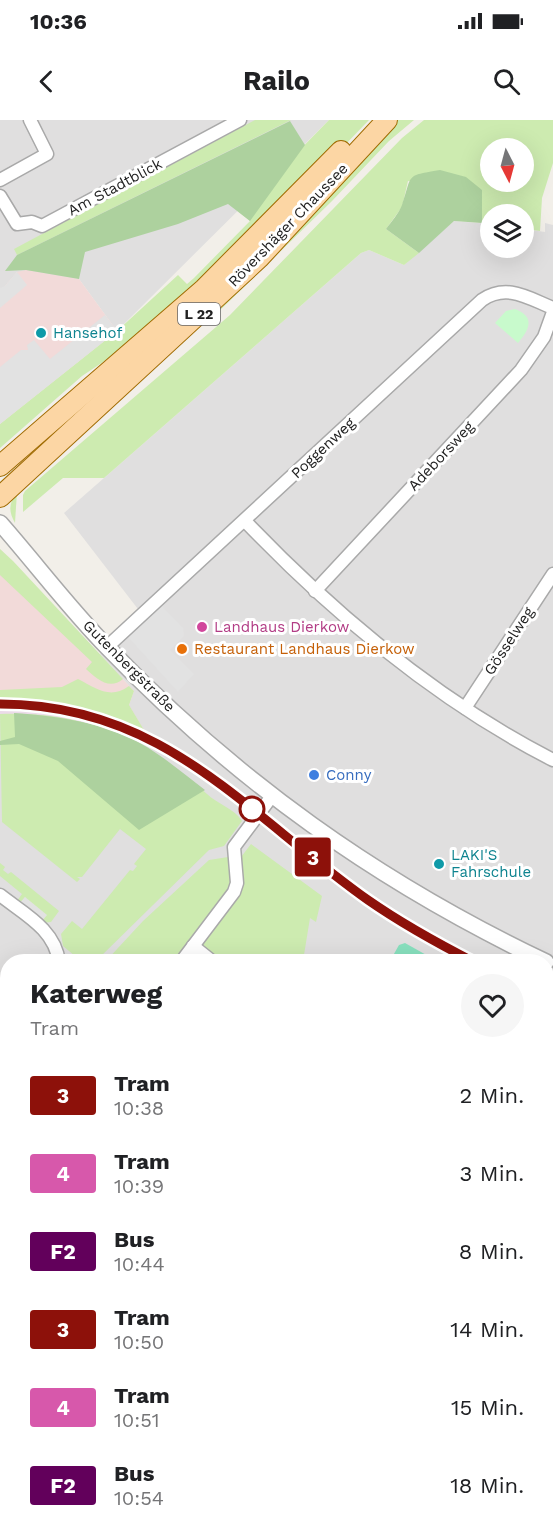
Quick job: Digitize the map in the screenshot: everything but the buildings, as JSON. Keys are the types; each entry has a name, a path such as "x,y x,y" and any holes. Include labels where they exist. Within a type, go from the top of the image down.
{"main road":[{"name":"Rövershäger Chaussee","path":"0,466 204,289 369,120"},
{"name":"Rövershäger Chaussee","path":"0,497 259,258 387,120"}],"street":[{"path":"0,180 47,154 30,120"},
{"name":"Am Stadtblick","path":"0,196 17,224 32,222 42,226 240,120"},
{"name":"Poggenweg","path":"107,647 482,300 503,291 515,292 553,310"},
{"name":"Adeborsweg","path":"315,591 521,370 544,337 553,310"},
{"path":"245,521 315,591 391,656 465,708 553,760"},
{"name":"Gutenbergstraße","path":"0,523 107,647 272,796 351,854 412,892 531,954"},
{"name":"Gösselweg","path":"465,708 553,574"},
{"path":"187,954 234,892 237,883 234,847 272,796"},
{"path":"0,895 50,935 57,946 58,954"},
{"path":"193,946 203,954"}],"shaded area":[{"path":"0,120 329,120 117,331 79,279 17,272 0,292"},
{"path":"454,221 480,223 480,258 534,258 534,230 545,232 545,223 553,225 553,954 0,954 0,700 129,705 134,691 100,654 141,613 64,513 361,253 369,250 404,265"},
{"path":"26,270 79,279 117,331 0,424 0,292 17,272"},
{"path":"17,272 27,285 0,308 0,288 5,286"},
{"path":"105,315 117,331 0,424 0,367 21,350 28,350 27,345 34,340 50,359"},
{"path":"0,549 134,691 129,705 144,730 80,706 0,700"},
{"path":"161,605 183,628 184,636 170,650 194,674 178,692 127,636"},
{"path":"0,700 43,701 80,706 144,730 140,743 124,735 76,721 45,715 0,714"},
{"path":"25,897 47,915 42,921 20,903"}],"green space":[{"path":"255,120 291,120 17,255 14,249"},
{"path":"329,120 369,120 234,260 155,333 112,356 82,376 0,448 0,424 117,331 178,275 187,284 194,278 250,221 239,212"},
{"path":"398,120 414,120 389,141 332,201 209,321"},
{"path":"424,120 553,120 553,163 542,198 540,231 534,230 534,204 482,204 482,192 534,192 534,138 480,138 480,190 408,181 402,207 386,229 419,253 404,265 369,250 361,253 104,478 63,478 23,512 25,491 230,315 402,138"},
{"path":"290,121 305,145 250,221 228,204 178,224 85,252 79,279 26,270 5,271 17,255"},
{"path":"440,170 466,177 480,188 482,204 480,204 480,223 454,221 419,253 386,229 401,208 409,182 420,174"},
{"path":"515,309 522,312 528,320 527,329 518,343 495,323 506,311"},
{"path":"17,492 15,523 10,507"},
{"path":"0,549 123,679 113,684 103,682 86,669 92,662 0,575"},
{"path":"78,679 97,689 109,692 116,692 129,686 134,691 129,705 144,730 92,710 74,706 38,700 0,700 0,690 62,687"},
{"path":"14,713 78,721 125,736 157,754 205,790 139,830 58,761 19,744 0,745 0,741 15,737"},
{"path":"0,714 31,714 60,718 87,723 113,732 161,758 235,813 242,821 224,846 209,850 103,954 73,954 63,946 61,934 72,921 82,929 130,870 133,871 137,866 134,864 146,849 120,829 82,877 77,877 80,879 77,882 2,822"},
{"path":"251,844 322,896 316,922 310,918 304,954 112,954 143,921 209,860 228,857 238,861"},
{"path":"0,863 5,867 3,870 8,874 11,872 59,911 51,922 43,923 25,897 20,903 17,901 22,894 0,876"},
{"path":"405,943 425,954 394,954 399,945"}],"tram line":[{"path":"0,704 58,709 110,722 156,743 199,769 241,800 323,867 368,900 393,917 459,954"},
{"name":"3","path":"0,704 54,707 86,714 150,737 202,770 366,899 458,954"}],"place":[{"name":"Hansehof","path":"41,333"},
{"name":"Landhaus Dierkow","path":"202,627"},
{"name":"Restaurant Landhaus Dierkow","path":"182,649"},
{"name":"Conny","path":"314,775"},
{"name":"LAKI'S Fahrschule","path":"439,864"}]}
